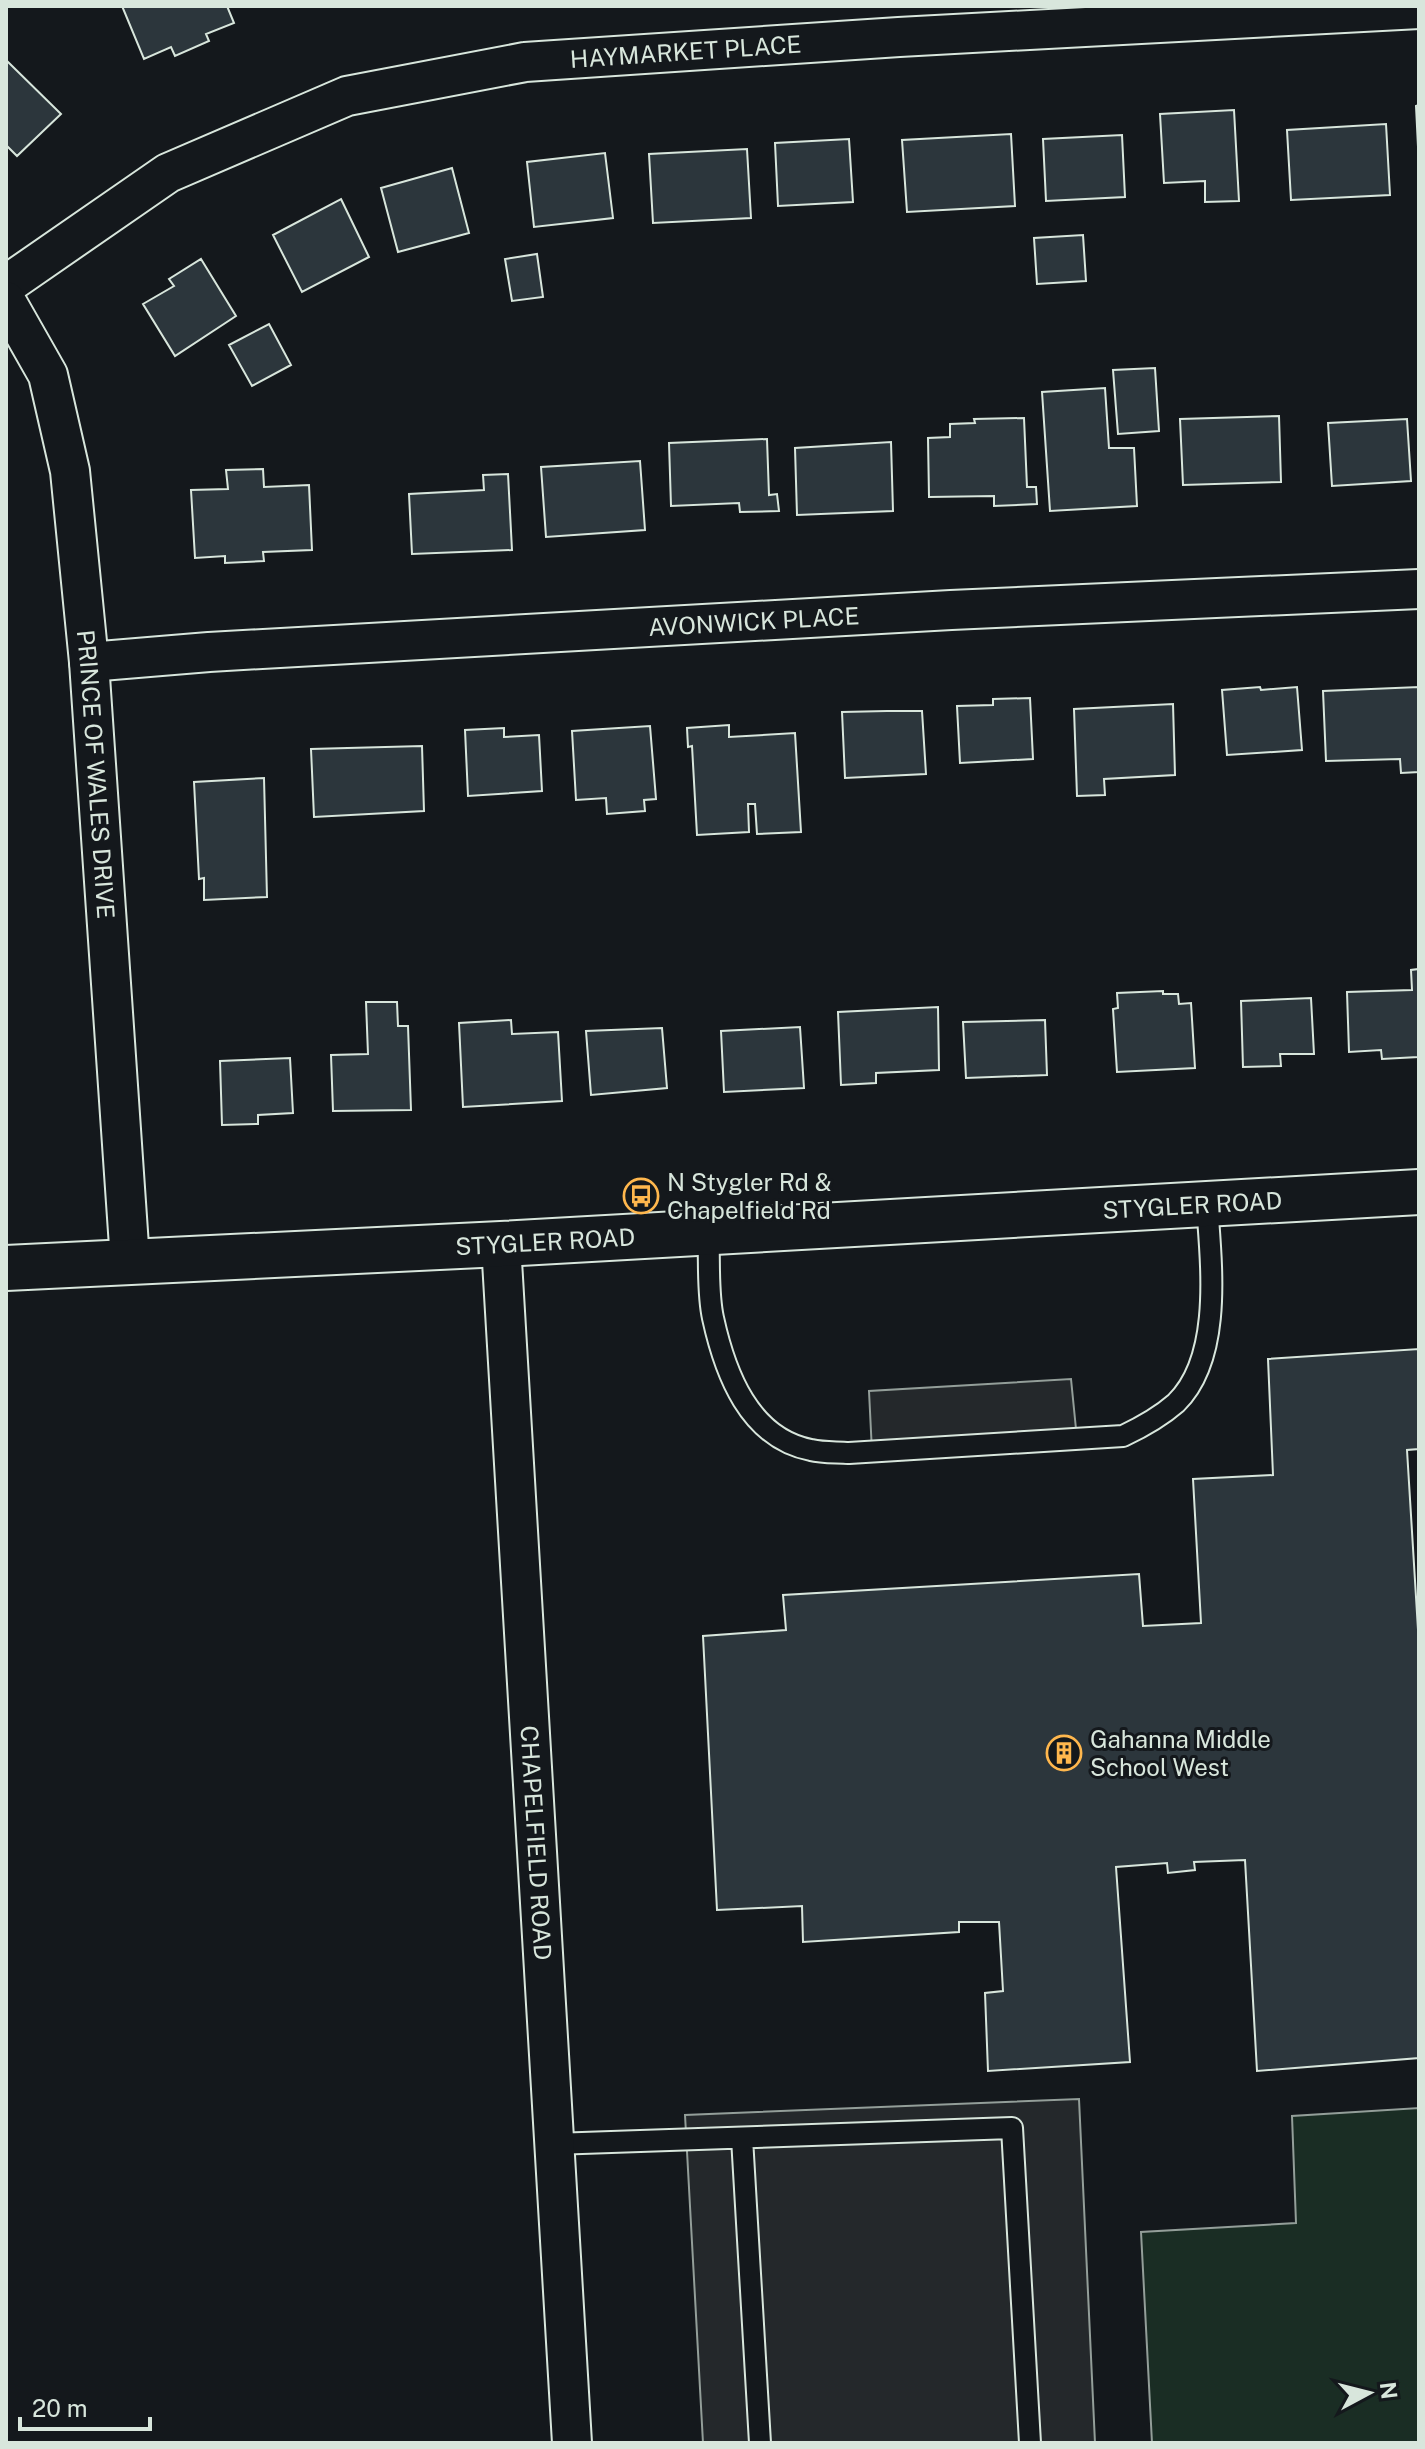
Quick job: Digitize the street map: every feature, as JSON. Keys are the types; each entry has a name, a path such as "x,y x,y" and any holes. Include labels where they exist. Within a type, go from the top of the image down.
{"main road":[{"name":"STYGLER ROAD","path":"6,1268 501,1244 1419,1192"}],"street":[{"name":"HAYMARKET PLACE","path":"6,285 168,173 347,96 361,93 525,62 899,37 1419,9"},
{"name":"PRINCE OF WALES DRIVE","path":"6,301 48,375 70,471 89,662 130,1261"},
{"name":"AVONWICK PLACE","path":"89,662 224,651 920,612 1419,589"},
{"name":"CHAPELFIELD ROAD","path":"501,1244 572,2443"}],"lane":[{"path":"708,1231 713,1316 732,1382 751,1413 778,1437 810,1450 849,1453 1123,1436 1150,1423 1178,1401 1195,1375 1205,1348 1213,1290 1207,1204"},
{"path":"553,2144 1012,2128 1030,2443"},
{"path":"742,2138 760,2443"}],"green space":[{"path":"1419,2108 1419,2443 1152,2443 1141,2232 1296,2223 1292,2116"}],"shaded area":[{"path":"1071,1379 1077,1439 872,1452 869,1391"},
{"path":"1079,2099 1095,2443 703,2443 685,2115"}],"building":[{"path":"122,6 227,6 234,23 206,34 209,41 175,56 171,47 144,59"},
{"path":"6,60 61,114 17,156 6,145"},
{"path":"1419,105 1419,167 1416,106"},
{"path":"1234,110 1239,201 1205,202 1205,181 1164,183 1160,114"},
{"path":"1386,124 1390,195 1291,200 1287,130"},
{"path":"1011,134 1015,206 907,212 902,140"},
{"path":"1122,135 1125,197 1046,201 1043,139"},
{"path":"849,139 853,202 778,206 775,143"},
{"path":"747,149 751,218 653,223 649,154"},
{"path":"605,153 613,218 534,227 527,162"},
{"path":"452,168 469,233 398,252 381,188"},
{"path":"341,199 369,257 302,292 273,235"},
{"path":"1083,235 1086,281 1037,284 1034,238"},
{"path":"537,254 543,297 512,301 505,259"},
{"path":"201,259 236,316 175,356 143,304 174,286 169,279"},
{"path":"269,324 291,365 252,386 229,345"},
{"path":"1155,368 1159,431 1118,434 1113,370"},
{"path":"1105,388 1109,448 1134,448 1137,506 1050,511 1042,392"},
{"path":"1279,416 1281,482 1183,485 1180,419"},
{"path":"1024,418 1027,487 1036,487 1037,504 994,506 994,496 929,497 928,438 950,437 950,424 975,423 974,419"},
{"path":"1407,419 1411,481 1332,486 1328,423"},
{"path":"767,439 769,495 777,494 779,511 740,512 739,503 671,506 669,443"},
{"path":"891,442 893,511 797,515 795,448"},
{"path":"640,461 645,530 546,537 541,467"},
{"path":"263,469 264,487 309,485 312,550 263,552 264,561 225,563 225,556 195,558 191,490 228,489 226,470"},
{"path":"508,474 512,550 412,554 409,494 484,490 483,475"},
{"path":"1260,687 1261,690 1297,687 1302,750 1227,755 1222,690"},
{"path":"1419,687 1419,772 1401,773 1400,759 1326,761 1323,691"},
{"path":"1030,698 1033,759 960,763 957,706 993,705 993,699"},
{"path":"1173,704 1175,775 1104,779 1105,795 1077,796 1074,709"},
{"path":"922,711 926,774 845,778 842,712"},
{"path":"729,725 729,737 795,733 801,832 757,834 755,804 748,804 749,832 697,835 692,746 688,747 687,728"},
{"path":"650,726 656,799 644,800 645,811 607,814 606,798 576,800 572,731"},
{"path":"504,728 504,737 539,735 542,791 468,796 465,730"},
{"path":"422,746 424,811 314,817 311,749"},
{"path":"264,778 267,897 204,900 204,878 199,879 194,782"},
{"path":"1419,969 1418,1057 1382,1059 1381,1050 1349,1052 1347,992 1412,990 1411,970"},
{"path":"1163,991 1163,994 1178,994 1179,1004 1191,1003 1195,1068 1117,1072 1113,1009 1118,1008 1117,993"},
{"path":"1311,998 1314,1054 1280,1054 1281,1066 1243,1067 1241,1001"},
{"path":"366,1002 397,1002 398,1026 408,1026 411,1110 333,1111 331,1055 368,1054"},
{"path":"938,1007 939,1070 876,1073 876,1083 841,1085 838,1012"},
{"path":"511,1020 512,1034 558,1032 562,1101 463,1107 459,1023"},
{"path":"1045,1020 1047,1075 966,1078 963,1022"},
{"path":"800,1027 804,1088 724,1092 721,1031"},
{"path":"662,1028 667,1088 591,1095 586,1031"},
{"path":"290,1058 293,1113 258,1115 258,1124 222,1125 220,1061"},
{"name":"Gahanna Middle School West","path":"1419,1349 1419,1449 1407,1450 1419,1646 1419,2058 1257,2071 1245,1860 1194,1862 1195,1870 1168,1873 1167,1863 1116,1867 1130,2062 988,2071 985,1993 1003,1991 999,1922 959,1922 959,1932 803,1942 802,1906 717,1910 703,1636 786,1630 783,1595 1139,1574 1143,1626 1201,1623 1193,1479 1273,1475 1268,1359"}],"place":[{"name":"N Stygler Rd & Chapelfield Rd","path":"641,1196"},
{"name":"Gahanna Middle School West","path":"1064,1753"}]}
